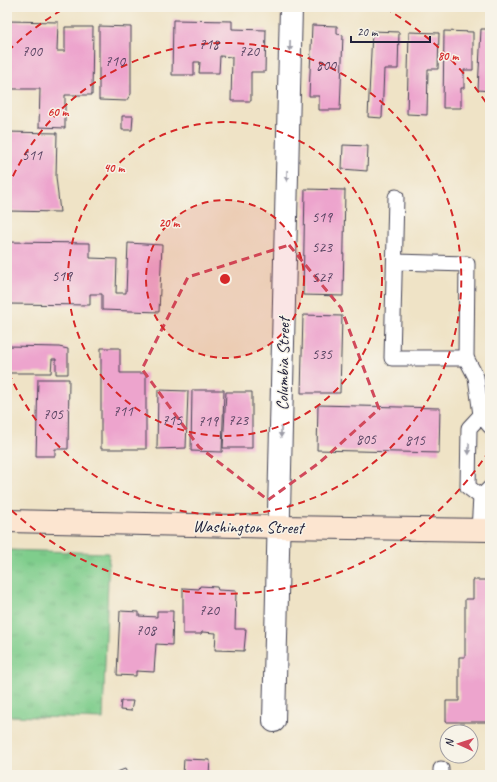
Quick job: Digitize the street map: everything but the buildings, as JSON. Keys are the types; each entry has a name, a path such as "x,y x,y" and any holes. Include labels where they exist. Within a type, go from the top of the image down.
{"street":[{"name":"Columbia Street","path":"274,721 291,7"},
{"name":"Washington Street","path":"7,521 485,530"}],"lane":[{"path":"396,197 392,358 466,358"},
{"path":"394,262 467,264 466,358 476,378 486,420 469,428 468,487 485,493 485,530"}],"highlighted area":[{"path":"289,245 341,308 379,409 319,463 268,500 199,447 142,369 188,277"}],"green space":[{"path":"7,550 109,553 103,719 7,716"}]}
